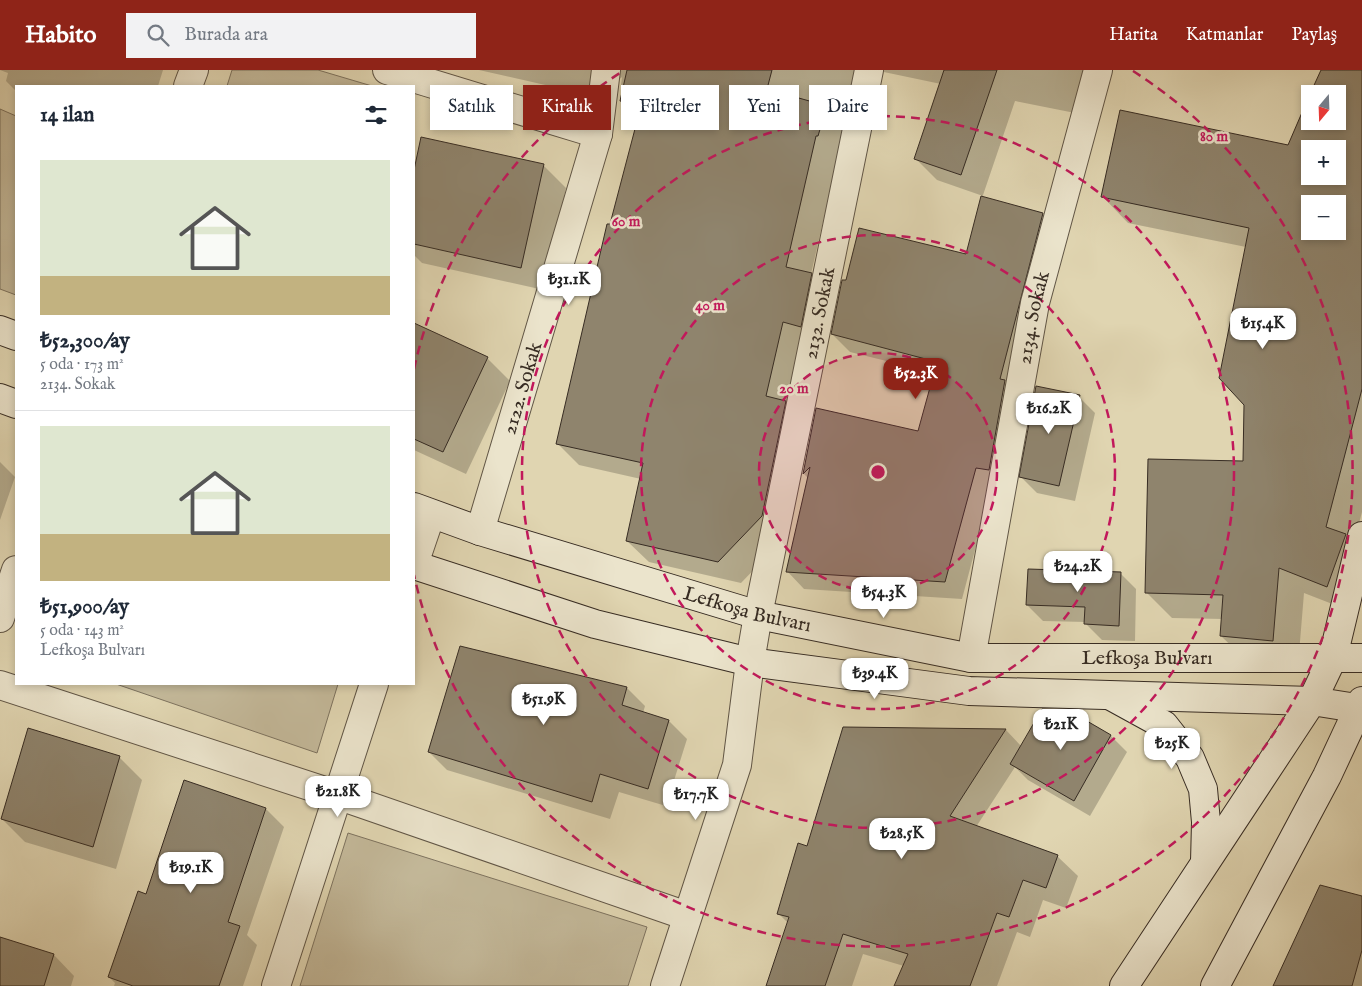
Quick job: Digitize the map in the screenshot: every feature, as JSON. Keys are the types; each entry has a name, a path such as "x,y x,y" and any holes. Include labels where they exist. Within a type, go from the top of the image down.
{"street":[{"path":"188,85 194,70"},
{"path":"387,70 598,134"},
{"name":"2122. Sokak","path":"480,531 598,134 606,70"},
{"name":"2132. Sokak","path":"665,986 737,766 758,615 869,70"},
{"name":"2134. Sokak","path":"971,658 1035,303 1098,70"},
{"path":"0,330 15,336"},
{"path":"0,398 15,404"},
{"path":"415,557 422,511"},
{"name":"Lefkoşa Bulvarı","path":"422,511 480,531 758,615 971,658 1362,658"},
{"path":"1124,986 1312,700 1333,657 1362,536"},
{"name":"Lefkoşa Bulvarı","path":"415,564 595,624 750,662 969,691 1312,700 1361,706"},
{"path":"0,618 15,573"},
{"path":"0,685 337,795 688,916"},
{"path":"276,986 374,685"},
{"path":"1110,695 1164,725 1190,758 1203,789 1206,822 1205,862"},
{"path":"1216,986 1327,776 1361,706"}],"shaded area":[{"path":"232,70 318,70 369,85 227,85"},
{"path":"0,109 15,116 15,295 0,289"},
{"path":"119,685 338,685 317,753"},
{"path":"348,833 647,927 628,986 300,986"}],"building":[{"path":"627,70 772,70 768,85 729,85 729,130 799,130 799,98 809,101 809,130 820,130 818,136 816,136 786,267 812,273 801,327 783,322 766,396 786,401 762,516 718,562 626,541 643,463 556,444 607,224 610,224 635,130 719,130 719,85 624,85"},
{"path":"944,70 997,70 961,175 914,159"},
{"path":"1321,70 1362,70 1362,389 1326,527 1346,534 1327,587 1279,568 1273,641 1220,636 1223,595 1145,593 1148,459 1243,461 1244,405 1219,378 1249,228 1101,197 1120,110 1288,145 1301,115 1301,130 1346,130 1346,85 1314,85"},
{"path":"421,137 544,164 521,268 415,244 415,165"},
{"path":"981,196 1043,213 1000,379 1005,380 989,470 976,468 945,582 786,572 810,467 803,474 816,408 918,431 937,362 831,334 842,280 846,280 859,228 966,254"},
{"path":"415,323 488,357 443,452 415,439"},
{"path":"1036,386 1080,395 1059,486 1019,477"},
{"path":"1028,569 1121,572 1119,626 1084,624 1085,607 1026,605"},
{"path":"460,646 627,687 622,705 669,720 648,789 600,774 592,802 428,752"},
{"path":"1042,709 1068,710 1111,735 1074,801 1010,764"},
{"path":"843,727 1006,729 950,816 1058,855 1046,888 1023,880 1009,917 997,913 970,986 894,986 908,954 843,934 825,986 766,986 789,917 777,914 798,843 807,846"},
{"path":"28,728 120,756 93,847 1,819"},
{"path":"184,780 266,808 228,922 240,926 219,986 133,986 108,977 138,891 146,894"},
{"path":"1320,885 1362,896 1362,950 1352,986 1273,986"},
{"path":"0,937 54,954 44,986 0,986"}]}
